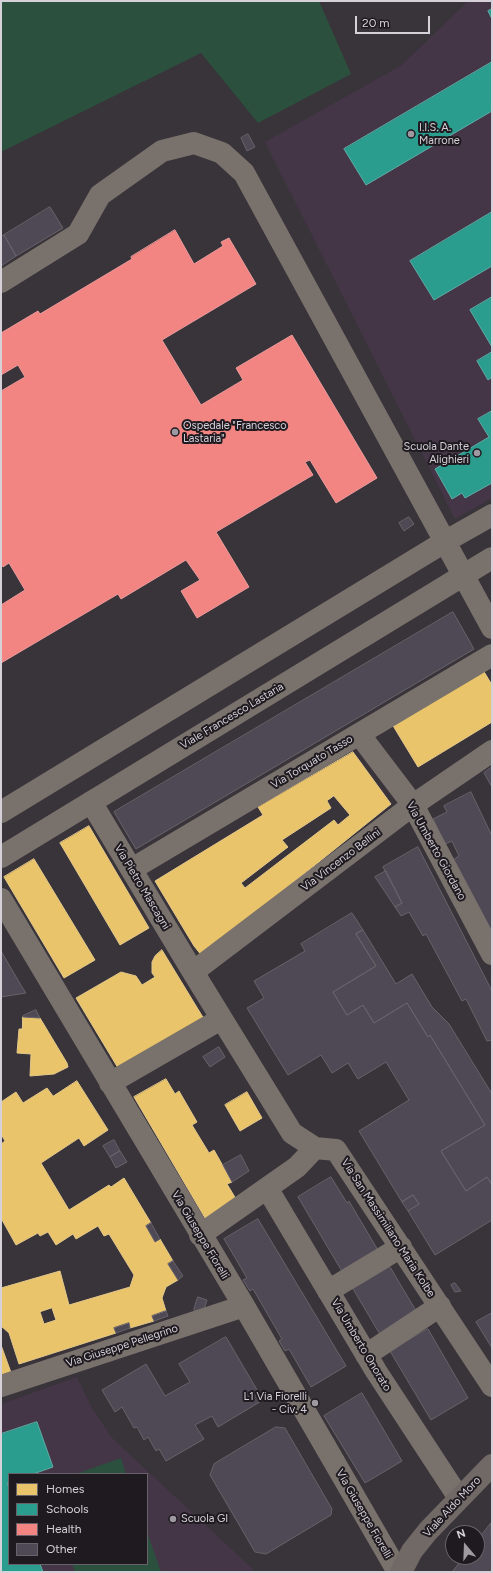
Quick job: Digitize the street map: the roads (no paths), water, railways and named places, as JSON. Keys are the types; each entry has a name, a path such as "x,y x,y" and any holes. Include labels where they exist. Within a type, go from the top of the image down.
{"main road":[{"name":"Viale Aldo Moro","path":"399,1572 412,1551 428,1532 492,1464"}],"street":[{"path":"1,282 78,234 100,195 162,151 194,143 222,153 244,173 446,541 492,628"},
{"path":"1,812 446,541 492,515"},
{"name":"Viale Francesco Lastaria","path":"1,857 463,574 492,558"},
{"name":"Via Torquato Tasso","path":"132,868 492,655"},
{"name":"Via Umberto Giordano","path":"359,734 413,805 492,954"},
{"name":"Via Vincenzo Bellini","path":"193,972 413,805 492,751"},
{"name":"Via Pietro Mascagni","path":"91,802 132,868 193,972"},
{"name":"Via Giuseppe Fiorelli","path":"1,899 200,1235 244,1306 399,1572"},
{"name":"Via San Massimiliano Maria Kolbe","path":"193,972 292,1133 315,1148 336,1150 492,1386"},
{"path":"110,1083 221,1019"},
{"path":"200,1235 297,1167 315,1148"},
{"name":"Via Umberto Onorato","path":"267,1188 366,1355 460,1498"},
{"path":"328,1291 401,1247"},
{"name":"Via Giuseppe Pellegrino","path":"1,1386 244,1306"},
{"path":"366,1355 440,1306"}],"place":[{"name":"I.I.S. A. Marrone","path":"411,134"},
{"name":"Ospedale \"Francesco Lastaria\"","path":"175,432"},
{"name":"Scuola Dante Alighieri","path":"477,453"},
{"name":"L1 Via Fiorelli - Civ. 4","path":"315,1403"},
{"name":"Scuola GI","path":"173,1519"}]}
